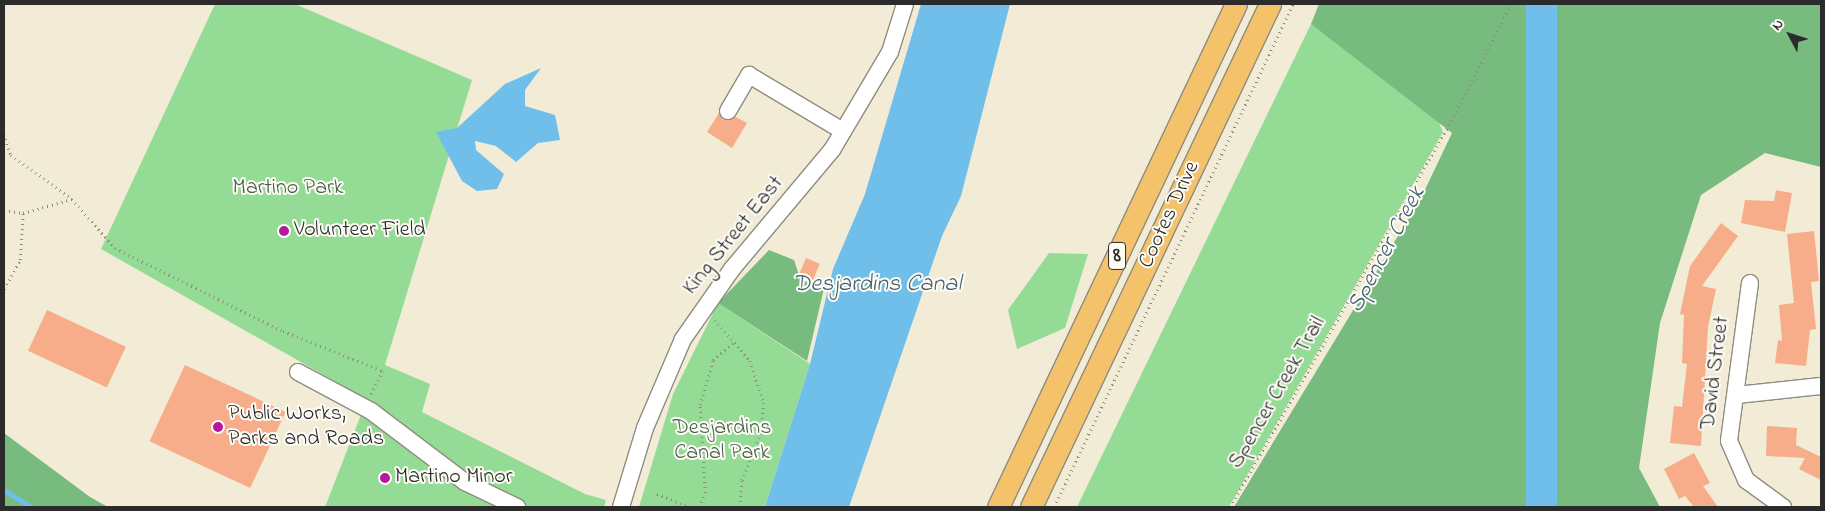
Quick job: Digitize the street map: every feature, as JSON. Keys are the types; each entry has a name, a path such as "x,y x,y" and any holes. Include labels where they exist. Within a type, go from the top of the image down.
{"main road":[{"name":"Cootes Drive","path":"998,507 1236,4"},
{"name":"Cootes Drive","path":"1031,507 1270,4"}],"street":[{"name":"King Street East","path":"621,507 666,377 683,339 704,308 844,131 890,52 905,4"},
{"path":"728,112 749,75 844,131"},
{"name":"David Street","path":"1750,283 1737,395 1729,442 1735,460 1746,480 1783,507"},
{"path":"298,372 364,407 450,473 517,507"},
{"path":"1737,395 1821,386"}],"path":[{"path":"1054,507 1293,4"},
{"name":"Spencer Creek Trail","path":"1230,507 1456,112 1511,4"},
{"path":"4,134 11,155 72,199 115,248 283,331 383,370 364,407"},
{"path":"4,210 23,213 72,199"},
{"path":"4,289 20,260 23,213"},
{"path":"704,308 735,341 750,361 764,403 761,433 742,481 740,507"},
{"path":"699,507 705,493 700,405 713,360 735,341"},
{"path":"657,494 690,507"}],"green space":[{"name":"Martino Park","path":"215,4 295,4 472,80 385,365 430,384 422,412 585,494 606,500 604,507 325,507 364,407 338,383 101,249"},
{"path":"1319,4 1821,4 1821,167 1765,153 1701,195 1660,323 1639,468 1660,507 1234,507 1421,198 1452,133 1311,24"},
{"path":"1311,24 1436,116 1443,132 1229,507 1077,507"},
{"path":"769,250 794,260 801,281 825,284 807,361 718,303"},
{"path":"1049,253 1088,254 1065,328 1017,349 1008,310"},
{"name":"Desjardins Canal Park","path":"718,303 810,364 765,507 639,507 673,394"},
{"path":"4,433 90,497 108,507 4,507"}],"water":[{"name":"Desjardins Canal","path":"921,4 1010,4 961,196 942,236 849,507 765,507 810,364 833,269 865,194"},
{"path":"1526,4 1557,4 1557,507 1526,507"},
{"path":"541,68 525,90 525,106 555,115 560,140 538,143 516,162 496,146 475,141 476,150 504,174 497,189 477,191 462,181 436,132 457,128 505,84"}],"building":[{"path":"719,113 723,120 736,117 747,123 732,148 707,132"},
{"path":"1776,190 1792,193 1785,232 1741,223 1745,200 1774,201"},
{"path":"1721,223 1738,236 1702,286 1716,289 1708,327 1701,446 1670,443 1674,406 1682,407 1687,364 1682,363 1684,315 1680,314 1690,266"},
{"path":"1814,231 1819,281 1811,282 1816,329 1810,330 1806,366 1775,363 1778,340 1782,341 1779,305 1794,303 1787,234"},
{"path":"806,258 820,264 813,280 799,275"},
{"path":"47,310 126,347 107,388 28,351"},
{"name":"Public Works, Parks and Roads","path":"185,365 286,412 250,488 150,441"},
{"path":"1767,426 1797,428 1796,445 1821,457 1821,480 1799,469 1805,458 1766,456"},
{"path":"1694,453 1710,483 1703,486 1718,507 1694,507 1685,496 1679,499 1664,469"}],"waterway":[{"path":"4,490 31,507"}],"place":[{"name":"Volunteer Field","path":"284,231"},
{"name":"Public Works, Parks and Roads","path":"218,427"},
{"name":"Martino Minor","path":"385,478"}],"water label":[{"name":"Spencer Creek","path":"1387,250"}]}
